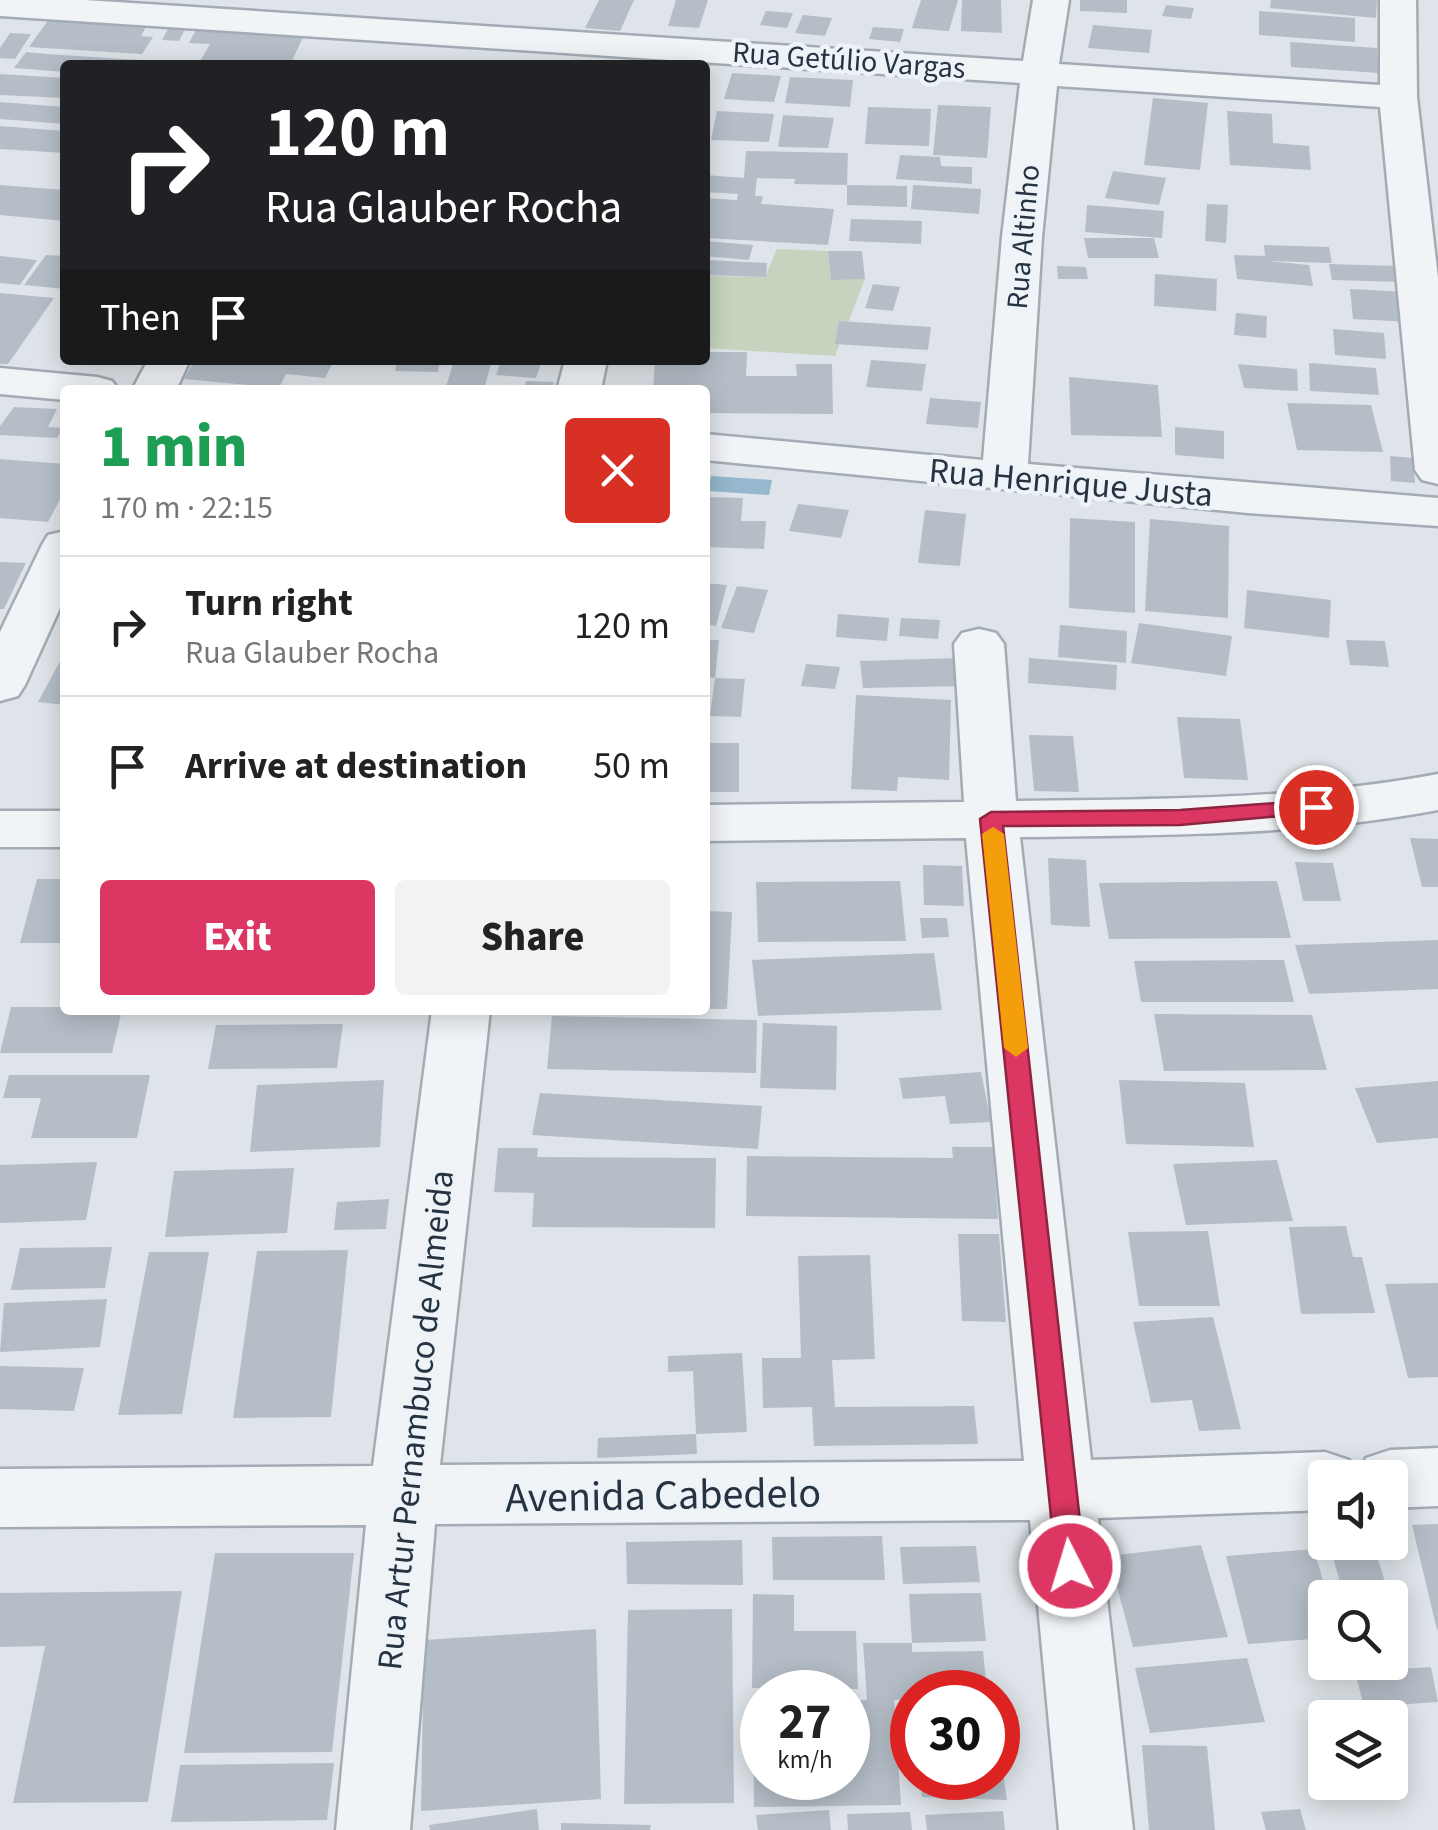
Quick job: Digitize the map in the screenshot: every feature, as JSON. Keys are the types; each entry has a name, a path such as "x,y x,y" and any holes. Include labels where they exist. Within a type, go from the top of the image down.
{"street":[{"name":"Rua Altinho","path":"1005,476 1020,241 1038,72 1051,0"},
{"path":"1398,0 1398,97 1438,470"},
{"name":"Rua Getúlio Vargas","path":"0,5 349,12 680,57 1038,72 1398,97"},
{"path":"323,60 349,12"},
{"path":"0,381 60,387"},
{"name":"Rua Henrique Justa","path":"710,448 1438,512"},
{"path":"0,685 60,556"},
{"path":"979,644 991,819 1064,1490 1096,1830"},
{"path":"710,823 1180,817 1385,802 1438,792"},
{"path":"0,829 60,828"},
{"name":"Rua Artur Pernambuco de Almeida","path":"373,1830 403,1496 459,1015"},
{"path":"1408,1479 1438,1478"},
{"name":"Avenida Cabedelo","path":"0,1498 1064,1490 1308,1482"}],"green space":[{"path":"777,249 828,251 831,279 865,279 835,356 710,348 710,276 765,277"}],"water":[{"path":"711,476 772,480 769,495 710,491"}],"building":[{"path":"599,0 634,0 620,31 585,28"},
{"path":"676,0 708,0 699,28 668,26"},
{"path":"921,0 958,0 949,31 912,28"},
{"path":"962,0 1001,0 1002,33 961,31"},
{"path":"1080,0 1127,0 1127,13 1080,11"},
{"path":"1271,0 1377,0 1376,18 1270,8"},
{"path":"1166,5 1194,8 1191,19 1162,16"},
{"path":"766,11 793,13 787,28 760,25"},
{"path":"1259,11 1355,18 1355,42 1259,35"},
{"path":"803,15 832,18 825,36 795,33"},
{"path":"49,19 147,25 141,36 153,37 142,54 29,47"},
{"path":"1093,25 1152,30 1149,53 1088,48"},
{"path":"169,27 186,27 179,41 162,40"},
{"path":"873,27 904,29 900,42 869,39"},
{"path":"196,30 304,35 292,60 201,60 210,44 189,43"},
{"path":"10,33 31,34 15,59 0,58 0,48"},
{"path":"1290,42 1377,48 1379,73 1291,67"},
{"path":"26,52 139,60 60,60 60,72 14,68"},
{"path":"732,73 781,76 774,102 724,99"},
{"path":"0,74 60,78 60,98 0,95"},
{"path":"790,77 853,80 850,107 785,103"},
{"path":"1153,98 1208,103 1200,170 1144,165"},
{"path":"0,102 60,107 60,124 0,119"},
{"path":"938,105 991,107 987,158 933,155"},
{"path":"868,107 931,109 929,146 865,144"},
{"path":"717,111 774,114 769,142 711,140"},
{"path":"1227,111 1272,114 1273,143 1309,146 1311,170 1230,165"},
{"path":"783,115 834,118 828,148 778,147"},
{"path":"0,126 60,131 60,153 0,149"},
{"path":"746,151 848,153 847,185 794,184 795,179 757,178 755,196 763,196 761,204 834,209 828,245 710,238 710,198 737,200 738,194 710,192 710,175 744,178"},
{"path":"900,155 940,157 941,166 972,167 972,184 896,179"},
{"path":"1113,171 1166,178 1159,205 1105,198"},
{"path":"0,185 60,190 60,221 0,215"},
{"path":"847,185 907,186 907,207 847,205"},
{"path":"913,185 981,189 979,214 911,209"},
{"path":"1207,204 1228,205 1226,243 1205,241"},
{"path":"1087,205 1164,211 1162,238 1085,232"},
{"path":"851,219 922,221 921,244 849,241"},
{"path":"1084,238 1154,238 1159,258 1088,258"},
{"path":"710,241 753,245 749,260 710,256"},
{"path":"1264,245 1329,247 1332,263 1266,261 1309,265 1313,286 1237,279 1234,255 1265,256"},
{"path":"828,251 862,251 865,279 831,280"},
{"path":"46,255 60,256 60,289 24,285"},
{"path":"0,256 37,260 20,285 0,283"},
{"path":"710,260 767,263 766,277 710,275"},
{"path":"1329,264 1395,266 1399,282 1332,280"},
{"path":"1057,266 1086,267 1088,279 1058,279"},
{"path":"1155,274 1217,279 1216,311 1154,306"},
{"path":"873,284 900,287 893,311 865,308"},
{"path":"1350,289 1406,292 1411,322 1353,319"},
{"path":"0,293 54,298 8,364 0,364"},
{"path":"1236,313 1267,316 1266,338 1234,335"},
{"path":"839,321 931,327 928,350 835,344"},
{"path":"1333,329 1384,333 1386,359 1335,355"},
{"path":"710,352 747,352 746,376 797,376 796,364 832,364 833,414 710,413 710,385 653,385 655,365 710,365"},
{"path":"871,360 926,364 922,391 866,387"},
{"path":"1309,363 1376,368 1379,395 1310,391"},
{"path":"1238,364 1297,369 1298,391 1244,388"},
{"path":"192,365 332,365 325,378 286,374 280,385 184,379"},
{"path":"396,365 439,365 438,372 395,371"},
{"path":"453,365 491,365 485,385 447,385"},
{"path":"499,365 540,365 536,378 496,375"},
{"path":"1069,377 1158,385 1162,437 1071,435"},
{"path":"526,381 554,382 553,385 525,385"},
{"path":"930,398 981,402 978,428 926,424"},
{"path":"1287,403 1371,405 1383,452 1297,450"},
{"path":"14,407 57,409 48,427 60,428 60,433 57,438 0,435 0,426"},
{"path":"1175,427 1224,431 1224,459 1175,455"},
{"path":"1390,456 1413,458 1415,483 1391,481"},
{"path":"0,459 60,464 60,499 48,522 0,518"},
{"path":"710,497 743,498 741,521 766,521 764,549 710,547"},
{"path":"798,504 849,510 841,538 789,531"},
{"path":"925,510 966,514 960,566 918,563"},
{"path":"1070,518 1135,522 1135,613 1069,608"},
{"path":"1150,519 1229,526 1228,618 1145,611"},
{"path":"0,562 26,563 4,609 0,609"},
{"path":"710,583 727,585 716,626 710,625"},
{"path":"737,586 768,590 754,633 721,628"},
{"path":"1247,590 1331,600 1329,638 1244,628"},
{"path":"838,614 889,618 887,641 836,637"},
{"path":"901,618 940,620 938,639 899,636"},
{"path":"1139,623 1232,636 1226,676 1131,663"},
{"path":"1060,625 1127,631 1126,663 1058,657"},
{"path":"710,640 719,640 715,678 710,678"},
{"path":"1346,640 1385,641 1389,667 1350,665"},
{"path":"957,658 962,686 863,688 860,661"},
{"path":"1029,658 1117,665 1116,690 1028,683"},
{"path":"60,661 60,704 38,702"},
{"path":"806,664 840,667 835,689 801,686"},
{"path":"715,678 745,679 741,717 710,716"},
{"path":"856,695 951,700 949,780 898,777 897,791 851,789"},
{"path":"1177,717 1240,719 1248,780 1184,778"},
{"path":"1029,735 1073,736 1079,792 1034,791"},
{"path":"710,743 739,743 739,792 710,792"},
{"path":"1410,838 1438,839 1438,887 1422,887"},
{"path":"1048,858 1086,860 1090,927 1051,925"},
{"path":"1295,862 1333,863 1341,901 1303,901"},
{"path":"923,865 962,866 964,906 924,905"},
{"path":"37,879 60,879 60,943 20,943"},
{"path":"900,881 906,941 758,942 756,882"},
{"path":"1277,881 1291,938 1109,939 1099,883"},
{"path":"710,911 732,912 727,1009 710,1009"},
{"path":"920,918 947,918 949,937 922,938"},
{"path":"1438,940 1438,989 1309,994 1295,945"},
{"path":"934,953 942,1010 758,1016 752,960"},
{"path":"1284,960 1294,1002 1141,1002 1134,961"},
{"path":"11,1007 60,1007 60,1015 121,1015 112,1053 0,1053"},
{"path":"1154,1014 1312,1015 1327,1070 1164,1071"},
{"path":"552,1016 757,1020 756,1073 547,1069"},
{"path":"763,1023 837,1026 836,1090 760,1088"},
{"path":"343,1024 337,1068 208,1069 216,1025"},
{"path":"981,1072 991,1122 950,1124 945,1096 903,1099 899,1078"},
{"path":"9,1075 150,1075 137,1138 31,1138 41,1098 3,1098"},
{"path":"384,1080 380,1147 250,1152 257,1085"},
{"path":"1119,1080 1245,1083 1254,1147 1126,1144"},
{"path":"1438,1081 1438,1138 1377,1143 1355,1088"},
{"path":"540,1093 762,1106 758,1149 532,1135"},
{"path":"952,1147 993,1147 998,1219 746,1216 747,1156 953,1158"},
{"path":"498,1148 538,1148 537,1157 716,1158 715,1228 532,1227 534,1193 494,1192"},
{"path":"1277,1160 1293,1221 1186,1225 1173,1164"},
{"path":"97,1162 86,1220 0,1223 0,1165"},
{"path":"294,1168 287,1233 165,1237 174,1171"},
{"path":"389,1199 386,1229 334,1230 337,1202"},
{"path":"1346,1226 1353,1257 1362,1257 1375,1313 1301,1314 1289,1227"},
{"path":"1208,1231 1220,1306 1139,1306 1128,1232"},
{"path":"958,1234 999,1234 1006,1322 962,1321"},
{"path":"112,1247 105,1288 11,1290 20,1248"},
{"path":"348,1250 331,1417 233,1418 257,1251"},
{"path":"149,1252 209,1252 182,1414 118,1415"},
{"path":"870,1255 875,1359 832,1360 835,1407 974,1406 978,1444 814,1446 812,1407 763,1408 762,1358 801,1358 798,1256"},
{"path":"1438,1283 1438,1377 1408,1378 1385,1284"},
{"path":"107,1299 100,1347 0,1352 4,1303"},
{"path":"1213,1317 1241,1429 1199,1431 1192,1400 1151,1403 1133,1322"},
{"path":"742,1353 747,1432 696,1434 693,1371 668,1372 668,1356"},
{"path":"0,1366 84,1368 74,1411 0,1409"},
{"path":"696,1434 697,1454 597,1458 598,1438"},
{"path":"1438,1524 1438,1629 1437,1630 1412,1525"},
{"path":"882,1536 885,1580 773,1580 772,1537"},
{"path":"742,1540 743,1585 627,1584 626,1542"},
{"path":"1201,1545 1228,1637 1133,1647 1109,1556"},
{"path":"976,1546 980,1582 903,1584 900,1547"},
{"path":"1308,1549 1308,1560 1317,1560 1323,1580 1308,1580 1308,1639 1248,1644 1226,1556"},
{"path":"215,1553 354,1553 332,1752 184,1753"},
{"path":"1334,1560 1378,1560 1384,1580 1340,1580"},
{"path":"182,1591 148,1802 13,1803 45,1646 0,1647 0,1593"},
{"path":"981,1593 986,1641 912,1643 909,1594"},
{"path":"753,1594 794,1595 794,1631 856,1631 857,1670 752,1670"},
{"path":"732,1609 734,1803 624,1804 628,1610"},
{"path":"596,1629 601,1799 421,1811 424,1640"},
{"path":"863,1643 912,1643 912,1652 983,1651 985,1670 890,1670 890,1800 901,1800 901,1805 754,1807 754,1800 870,1800 870,1670 865,1670"},
{"path":"1247,1658 1265,1722 1150,1733 1135,1668"},
{"path":"1431,1667 1438,1702 1362,1700 1357,1680 1408,1680 1408,1669"},
{"path":"1142,1745 1207,1746 1215,1830 1149,1830"},
{"path":"334,1763 327,1820 171,1822 180,1765"},
{"path":"537,1809 539,1830 430,1830 429,1825"},
{"path":"1300,1809 1306,1830 1266,1830 1261,1812"},
{"path":"829,1810 831,1830 758,1830 756,1815"},
{"path":"1003,1811 1005,1830 927,1830 925,1815"},
{"path":"910,1812 912,1830 848,1830 847,1814"},
{"path":"561,1823 651,1825 650,1830 561,1830"}],"slow traffic":[{"path":"993,834 1016,1048"}],"route":[{"path":"1070,1566 991,819 1180,817 1316,807"}]}
